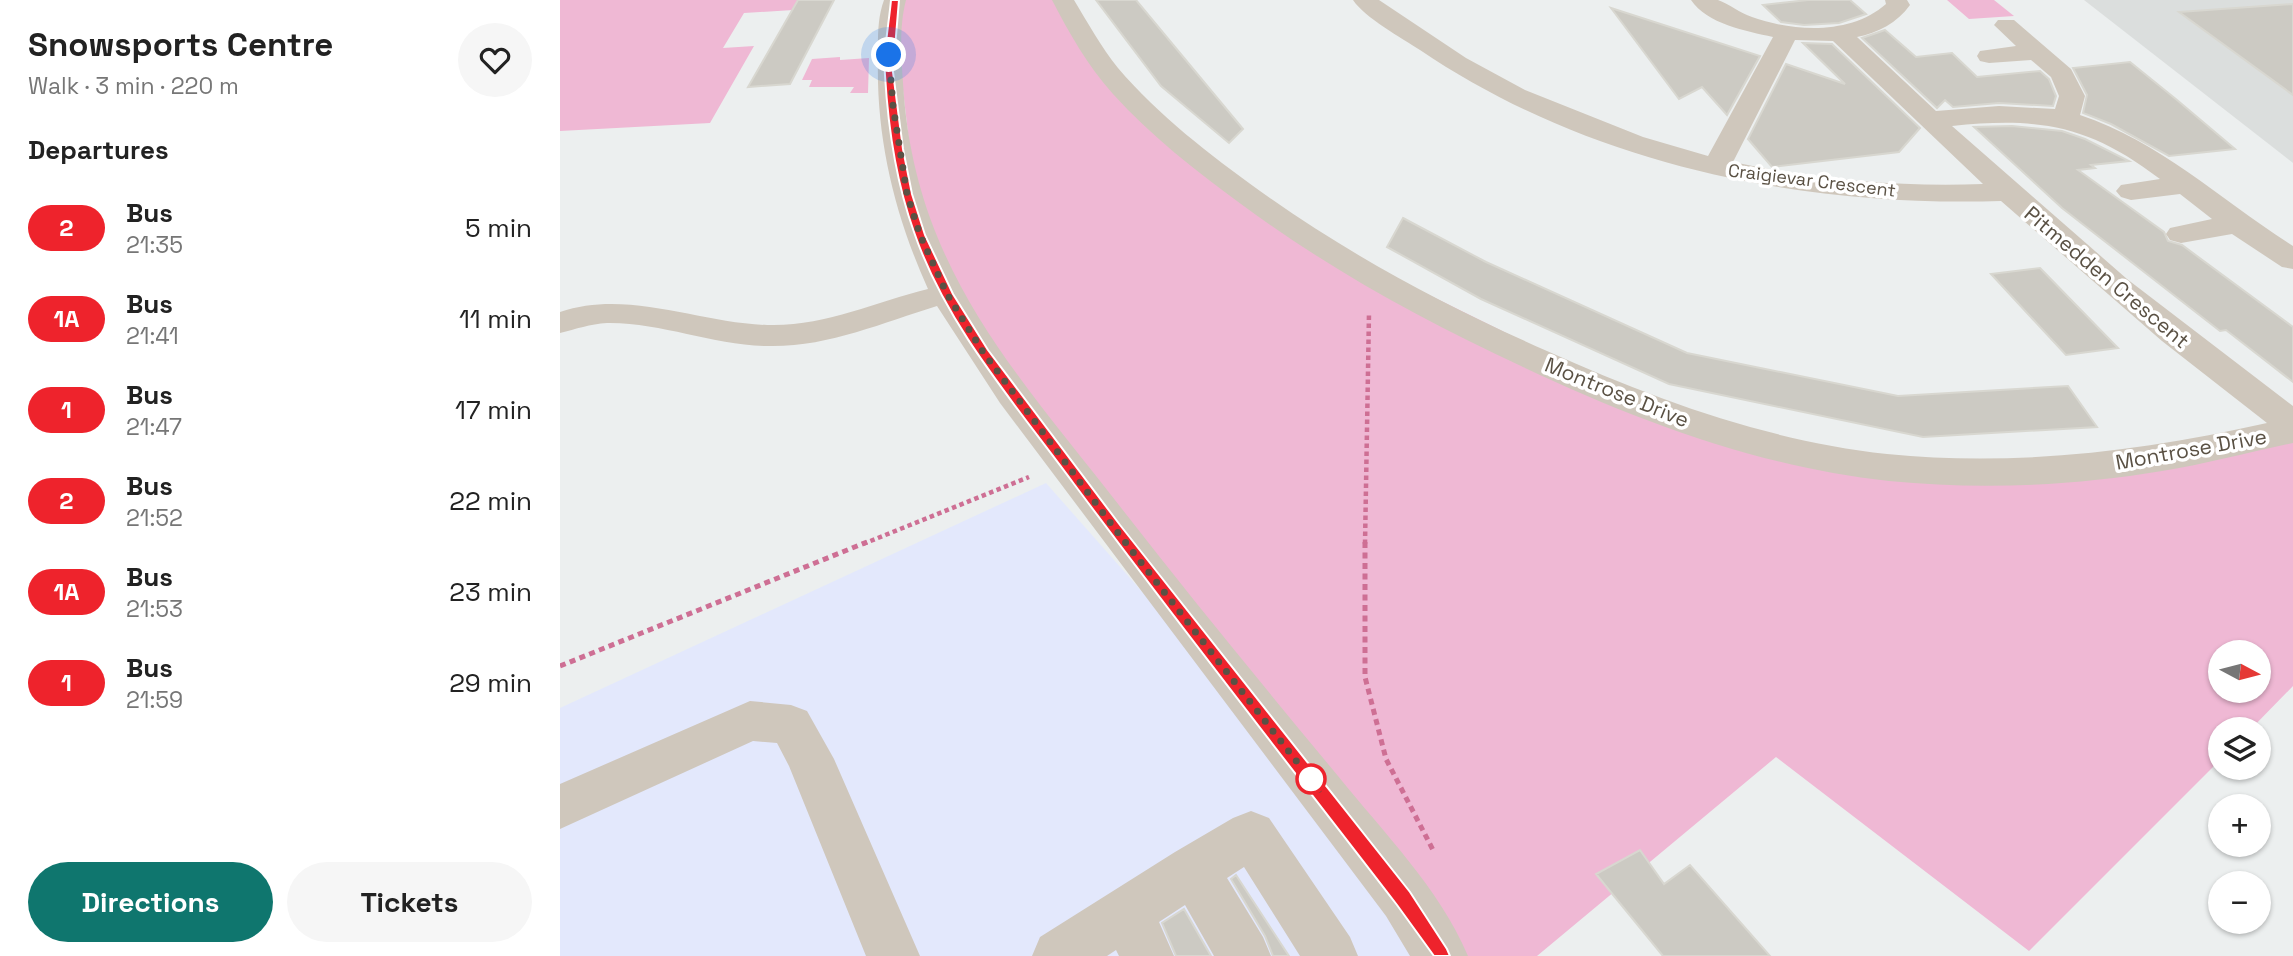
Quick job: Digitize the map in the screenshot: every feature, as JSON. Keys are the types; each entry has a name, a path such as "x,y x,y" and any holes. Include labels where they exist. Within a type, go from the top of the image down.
{"street":[{"path":"895,0 889,72 900,160 920,235 947,294 983,352 1404,898 1441,956"},
{"name":"Montrose Drive","path":"1063,0 1107,70 1169,134 1197,158 1297,230 1370,277 1471,329 1594,386 1685,421 1818,458 1886,467 1968,473 2049,470 2163,458 2293,430"},
{"name":"Craigievar Crescent","path":"1364,0 1514,96 1639,145 1716,167 1774,179 1876,191 1943,194 2006,192"},
{"path":"1702,0 1713,10 1732,19 1788,31 1839,34 1882,20 1898,5 1896,0"},
{"path":"2006,25 2062,74 2072,96 2065,120"},
{"path":"1716,167 1788,31"},
{"name":"Pitmedden Crescent","path":"1839,34 2006,192 2127,296 2258,400 2293,424"},
{"path":"1989,56 2037,52"},
{"path":"1929,120 1979,115 2065,120 2113,136 2155,159 2238,224 2293,260"},
{"path":"2131,191 2188,184"},
{"path":"2181,234 2238,224"},
{"path":"560,323 574,317 612,312 733,333 793,335 834,328 947,294"},
{"path":"2258,400 2293,387"},
{"path":"560,807 750,721 790,725 810,759 893,956"},
{"path":"1059,956 1136,934 1194,869 1251,834 1331,956"},
{"path":"1194,869 1244,956"}],"path":[{"path":"1370,277 1365,426 1365,677 1386,759 1443,868 1404,898"},
{"path":"560,666 1066,463"}],"shaded area":[{"path":"560,0 798,0 793,10 744,13 723,48 754,46 710,123 560,131"},
{"path":"895,0 1063,0 1107,70 1297,230 1685,421 1968,473 2293,430 2293,686 2263,717 2208,717 2208,772 2029,951 1776,757 1537,956 1441,956 1115,529 920,235 893,5"},
{"path":"1947,0 1994,0 2014,16 1969,19"},
{"path":"2084,0 2293,0 2293,163"},
{"path":"840,57 840,60 869,58 868,93 850,93 854,87 809,87 812,80 802,80 812,59"},
{"path":"1046,483 1464,956 560,956 560,708"}],"building":[{"path":"798,0 834,0 790,84 748,87"},
{"path":"1096,0 1136,0 1243,129 1229,143 1161,86"},
{"path":"1808,0 1850,0 1866,14 1839,23 1804,25 1781,22 1763,5"},
{"path":"2293,4 2293,95 2179,12"},
{"path":"1611,8 1760,56 1727,115 1702,87 1679,99"},
{"path":"1885,30 1916,57 1952,53 1977,77 2040,71 2049,79 2056,96 2053,106 1999,103 1953,107 1945,100 1937,108 1862,38"},
{"path":"1803,43 1832,44 1920,128 1899,152 1772,167 1748,139 1786,64 1845,84"},
{"path":"2130,62 2235,149 2169,156 2111,124 2083,113 2087,95 2073,68"},
{"path":"2012,126 2062,131 2129,161 2091,165 2095,168 2078,170 2164,232 2168,241 2182,245 2293,327 2293,382 2226,330 2220,331 2062,208 1974,127"},
{"path":"1403,218 1486,262 1687,353 1898,396 2068,386 2097,427 1923,437 1669,384 1481,299 1387,247"},
{"path":"2040,268 2118,348 2066,355 1991,274"},
{"path":"1640,850 1664,884 1690,865 1770,956 1663,956 1596,874"},
{"path":"1236,875 1289,956 1273,956 1265,936 1231,879"},
{"path":"1184,909 1211,956 1176,956 1162,923"}],"bus line":[{"name":"2","path":"895,0 889,72 898,149 907,194 920,235 947,294 983,352 1115,529 1404,898 1441,956"}],"route":[{"path":"889,55 898,149 907,194 920,235 947,294 983,352 1115,529 1319,790 1311,779"}]}
